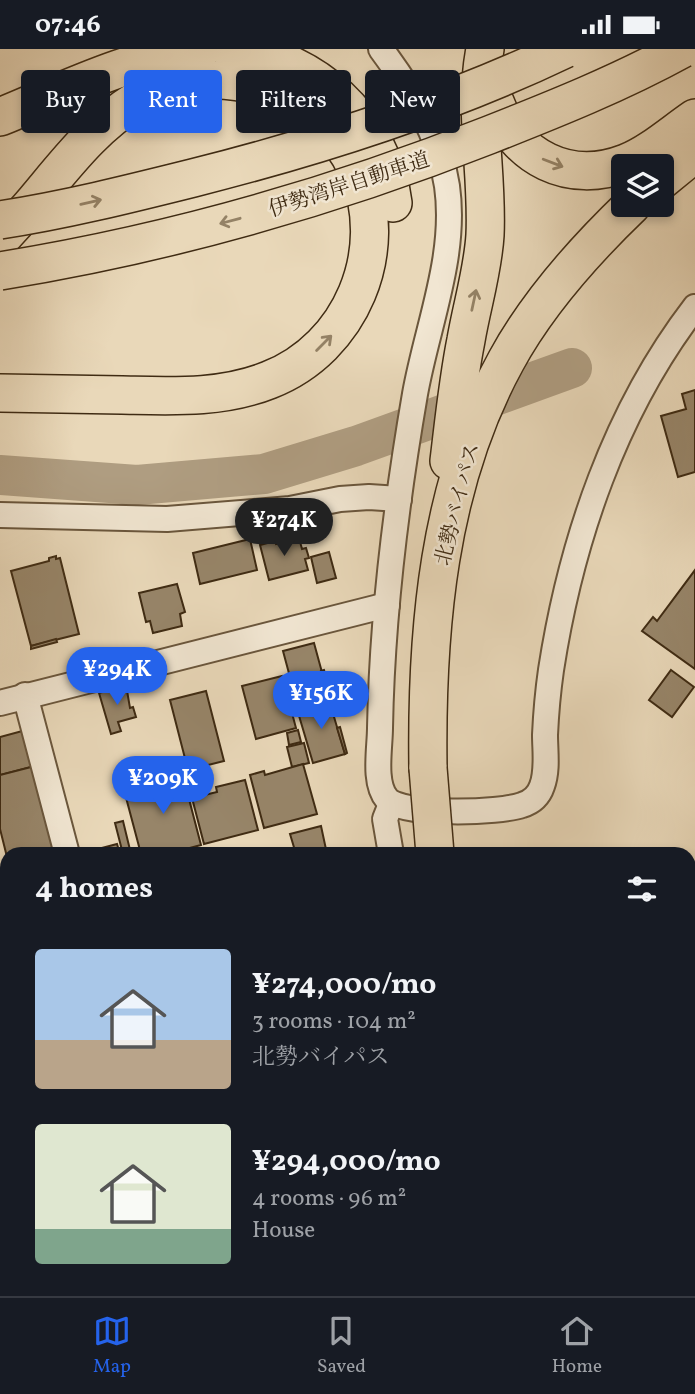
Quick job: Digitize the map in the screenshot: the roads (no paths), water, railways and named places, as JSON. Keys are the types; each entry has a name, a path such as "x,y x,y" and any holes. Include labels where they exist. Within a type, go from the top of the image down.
{"highway":[{"path":"0,117 111,71 148,59 202,49"},
{"path":"0,415 192,418 251,410 283,399 332,370 352,350 369,326 384,293 392,263 396,231 393,199 385,167 374,142 350,109 320,82 295,67 269,57 229,49"},
{"path":"487,49 492,96 501,119 514,138 532,154 551,163 590,172 629,162 695,118"},
{"path":"465,430 461,367 482,265 485,235 480,148 481,100 487,49"},
{"path":"0,221 147,190 273,158 381,124 565,49"},
{"name":"伊勢湾岸自動車道","path":"0,271 172,236 290,204 395,171 577,101 682,49"},
{"path":"0,240 85,141 111,118 138,100 169,86 202,79 235,80 265,87 296,102 320,121 342,145 357,170 368,207 370,237 366,268 357,297 343,322 322,347 296,366 270,380 236,390 193,396 0,393"},
{"path":"674,170 695,153"},
{"path":"674,192 695,177"},
{"path":"514,357 531,320 596,240 620,217"},
{"path":"465,430 514,357 570,286 603,249 642,217"},
{"name":"北勢バイパス","path":"434,847 428,768 429,660 444,543 459,477 465,430"}],"street":[{"path":"381,49 411,89 424,113 434,137 447,188 447,233 443,270 416,391 399,499 387,605 381,680 380,778 383,795 391,804 417,810 505,808 522,805 536,797 542,788 550,673 567,586 581,537 617,440 661,358 695,307"},
{"path":"0,515 167,519 290,509 340,499 399,499"},
{"path":"0,703 387,605"},
{"path":"25,695 65,847"},
{"path":"390,847 385,819 391,804"}],"waterway":[{"path":"0,475 137,485 264,474 356,446 572,368"}]}
